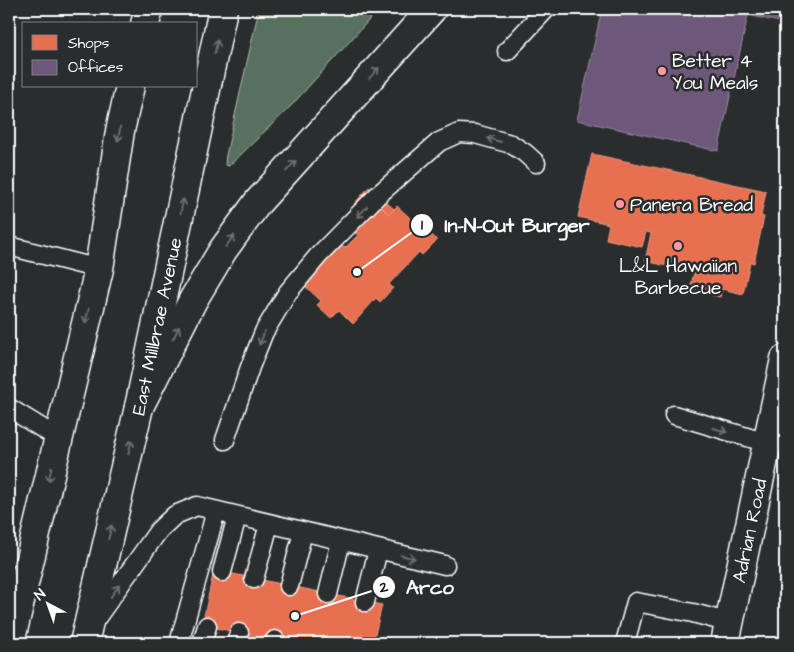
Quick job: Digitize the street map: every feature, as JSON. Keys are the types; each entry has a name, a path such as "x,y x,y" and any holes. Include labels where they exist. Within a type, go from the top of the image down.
{"main road":[{"path":"146,22 149,9"},
{"name":"East Millbrae Avenue","path":"86,637 139,407 223,9"},
{"path":"139,407 193,300 223,250 258,202 432,9"},
{"path":"10,643 99,269 120,131 130,88"},
{"name":"Adrian Road","path":"728,633 785,359"}],"lane":[{"path":"507,51 546,9"},
{"path":"225,440 264,332 288,292 318,256 378,194 439,142 459,133 475,134 510,144 526,153 536,163"},
{"path":"9,246 99,269"},
{"path":"9,408 58,438"},
{"path":"674,415 767,443"},
{"path":"86,637 159,530 175,515 197,506 444,566"},
{"path":"179,643 216,511"},
{"path":"222,572 237,516"},
{"path":"254,580 269,524"},
{"path":"289,586 303,532"},
{"path":"328,594 341,541"},
{"path":"365,602 378,550"},
{"path":"625,643 636,602 693,614 728,633"},
{"path":"202,643 208,626"}],"green space":[{"path":"259,9 379,9 290,107 229,166 225,165 226,155"}],"building: Shops":[{"path":"592,154 766,191 761,216 764,217 754,263 750,262 743,294 722,289 720,297 690,290 694,272 645,261 651,233 646,232 642,247 606,239 609,224 578,217"},
{"path":"369,187 394,209 389,214 380,206 369,218 354,204"},
{"path":"380,206 389,214 397,206 437,240 422,255 419,252 389,284 393,288 380,302 376,298 353,324 339,310 331,318 317,305 321,301 303,284 339,244 345,248 358,235 355,233"},
{"path":"214,570 382,605 373,643 288,643 202,625"}],"building: Offices":[{"name":"Better 4 You Meals","path":"602,9 785,9 784,23 748,15 718,151 577,120"}],"place":[{"name":"Better 4 You Meals","path":"662,71"},
{"name":"Panera Bread","path":"620,204"},
{"name":"L&L Hawaiian Barbecue","path":"678,246"},
{"name":"In-N-Out Burger","path":"357,272"},
{"name":"Arco","path":"295,616"}]}
